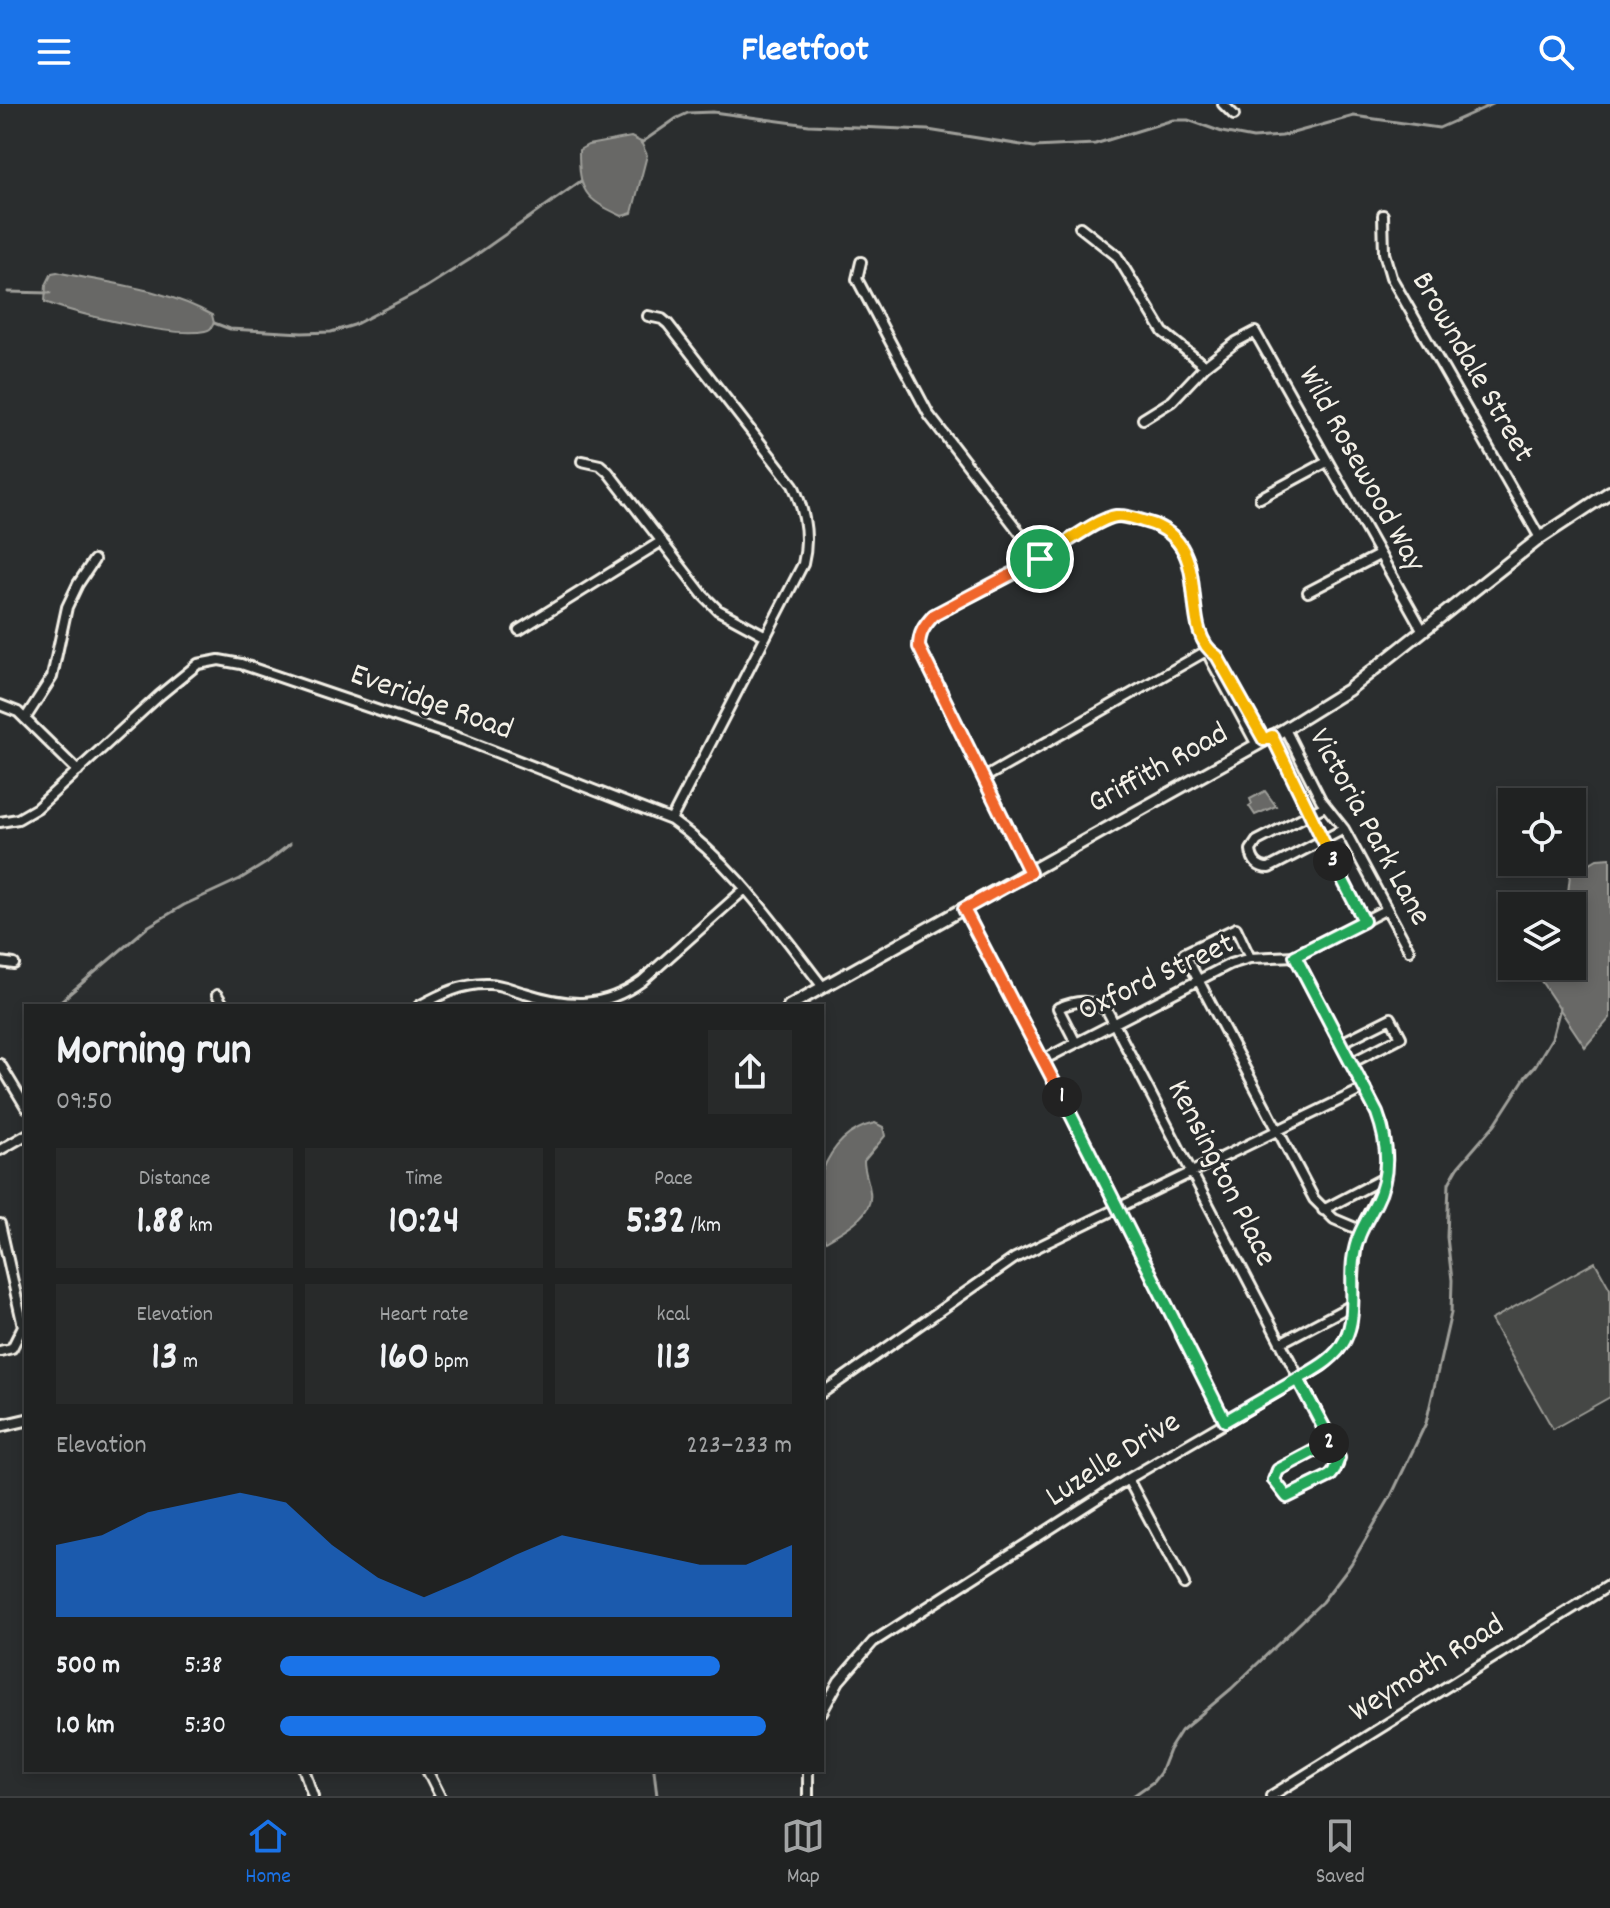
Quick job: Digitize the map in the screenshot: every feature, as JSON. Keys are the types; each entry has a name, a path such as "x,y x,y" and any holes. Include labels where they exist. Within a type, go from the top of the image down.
{"street":[{"path":"1223,104 1234,115"},
{"name":"Browndale Street","path":"1383,215 1384,253 1391,277 1540,538"},
{"path":"1080,227 1117,256 1163,332 1205,366 1172,401 1143,419"},
{"path":"861,262 857,279 929,415 1040,559"},
{"path":"648,316 662,319 668,324 793,485 806,528 805,554 671,820"},
{"name":"Wild Rosewood Way","path":"1205,366 1236,342 1255,332 1423,631"},
{"path":"582,461 600,465 608,472 718,610 766,636"},
{"path":"1260,498 1327,462"},
{"name":"Griffith Road","path":"793,1004 1265,741 1348,690 1540,538 1610,492"},
{"name":"Victoria Park Lane","path":"984,778 919,647 924,626 934,615 1040,559 1094,525 1115,516 1154,524 1172,535 1183,550 1190,564 1198,627 1211,660 1312,813 1322,840 1364,921"},
{"path":"519,630 662,541"},
{"path":"1308,592 1379,555"},
{"path":"25,719 52,677 67,607 94,560"},
{"path":"1030,873 984,778 1208,650"},
{"name":"Everidge Road","path":"0,822 18,819 37,808 198,664 219,660 241,664 462,739 671,820 696,837 724,863 823,987"},
{"path":"0,705 18,712 78,771"},
{"name":"Victoria Park Lane","path":"1285,729 1325,806 1344,829 1409,950"},
{"path":"1325,806 1257,841 1252,855 1258,866 1269,868 1344,829"},
{"path":"423,1004 469,984 492,983 561,1004 608,1000 626,993 642,981 745,889"},
{"path":"964,909 1225,1421"},
{"path":"1295,956 1387,909"},
{"path":"1250,958 1236,928 1184,953 1308,1190 1334,1219 1360,1230"},
{"name":"Oxford Street","path":"1043,1060 1230,964 1250,958 1295,956"},
{"name":"Luzelle Drive","path":"824,1708 839,1681 873,1642 1128,1479 1322,1366 1339,1350 1351,1325 1353,1260 1360,1230 1376,1202 1387,1156 1383,1128 1365,1088 1295,956"},
{"path":"0,962 14,964"},
{"path":"217,995 223,1004"},
{"name":"Kensington Place","path":"1076,1043 1058,1008 1075,1000 1101,1007 1113,1023 1192,1171 1332,1442"},
{"path":"1341,1043 1391,1018 1401,1037 1351,1063"},
{"path":"0,1064 24,1104"},
{"path":"824,1392 1015,1258 1365,1088"},
{"path":"0,1150 24,1136"},
{"path":"1323,1210 1384,1178"},
{"path":"0,1224 23,1326 12,1348 0,1351"},
{"path":"1280,1343 1352,1305"},
{"path":"0,1426 24,1420"},
{"path":"1332,1442 1339,1458 1334,1471 1287,1497 1274,1480 1278,1470 1332,1442"},
{"path":"1128,1479 1184,1584"},
{"name":"Weymoth Road","path":"1271,1796 1610,1585"},
{"path":"305,1772 313,1796"},
{"path":"428,1772 440,1796"},
{"path":"808,1772 808,1796"}],"shaded area":[{"path":"631,137 641,142 647,155 632,213 622,216 599,204 586,192 580,175 579,150 588,145"},
{"path":"52,273 175,299 212,315 214,323 205,331 171,331 125,324 60,307 45,302 46,285"},
{"path":"1265,791 1276,806 1255,815 1249,806 1252,804 1250,799"},
{"path":"1610,858 1610,1018 1585,1047 1540,980 1586,980 1586,892 1568,892 1570,876 1586,876 1586,866 1597,859"},
{"path":"875,1123 883,1127 885,1136 864,1161 870,1201 856,1222 826,1241 824,1168 842,1140"},
{"path":"1595,1262 1610,1289 1610,1397 1553,1429 1491,1320"}],"waterway":[{"path":"641,143 688,113 713,112 809,125 928,130 1034,147 1095,144 1173,120 1188,120 1222,132 1253,138 1282,136 1354,116 1439,128 1493,104"},
{"path":"214,323 230,329 302,333 331,332 354,325 423,289 469,260 581,181"},
{"path":"8,292 50,293"},
{"path":"57,1004 149,926 184,905 240,879 290,844"},
{"path":"1133,1796 1160,1773 1181,1731 1231,1689 1322,1602 1351,1564 1391,1496 1426,1423 1451,1313 1452,1280 1447,1237 1449,1183 1535,1066 1552,1038 1560,1008"},
{"path":"654,1772 657,1796"}],"route":[{"path":"1040,559 934,615 919,637 919,647 1030,873 964,909 1225,1421 1298,1379 1332,1442 1339,1458 1330,1476 1291,1496 1287,1497 1274,1480 1278,1470 1332,1442 1298,1379 1322,1366 1339,1350 1346,1338 1351,1325 1356,1246 1360,1230 1382,1187 1387,1156 1383,1128 1377,1113 1295,956 1364,921 1272,736 1264,740 1217,656 1208,650 1198,627 1190,564 1172,535 1154,524 1115,516 1094,525 1040,559"}]}
